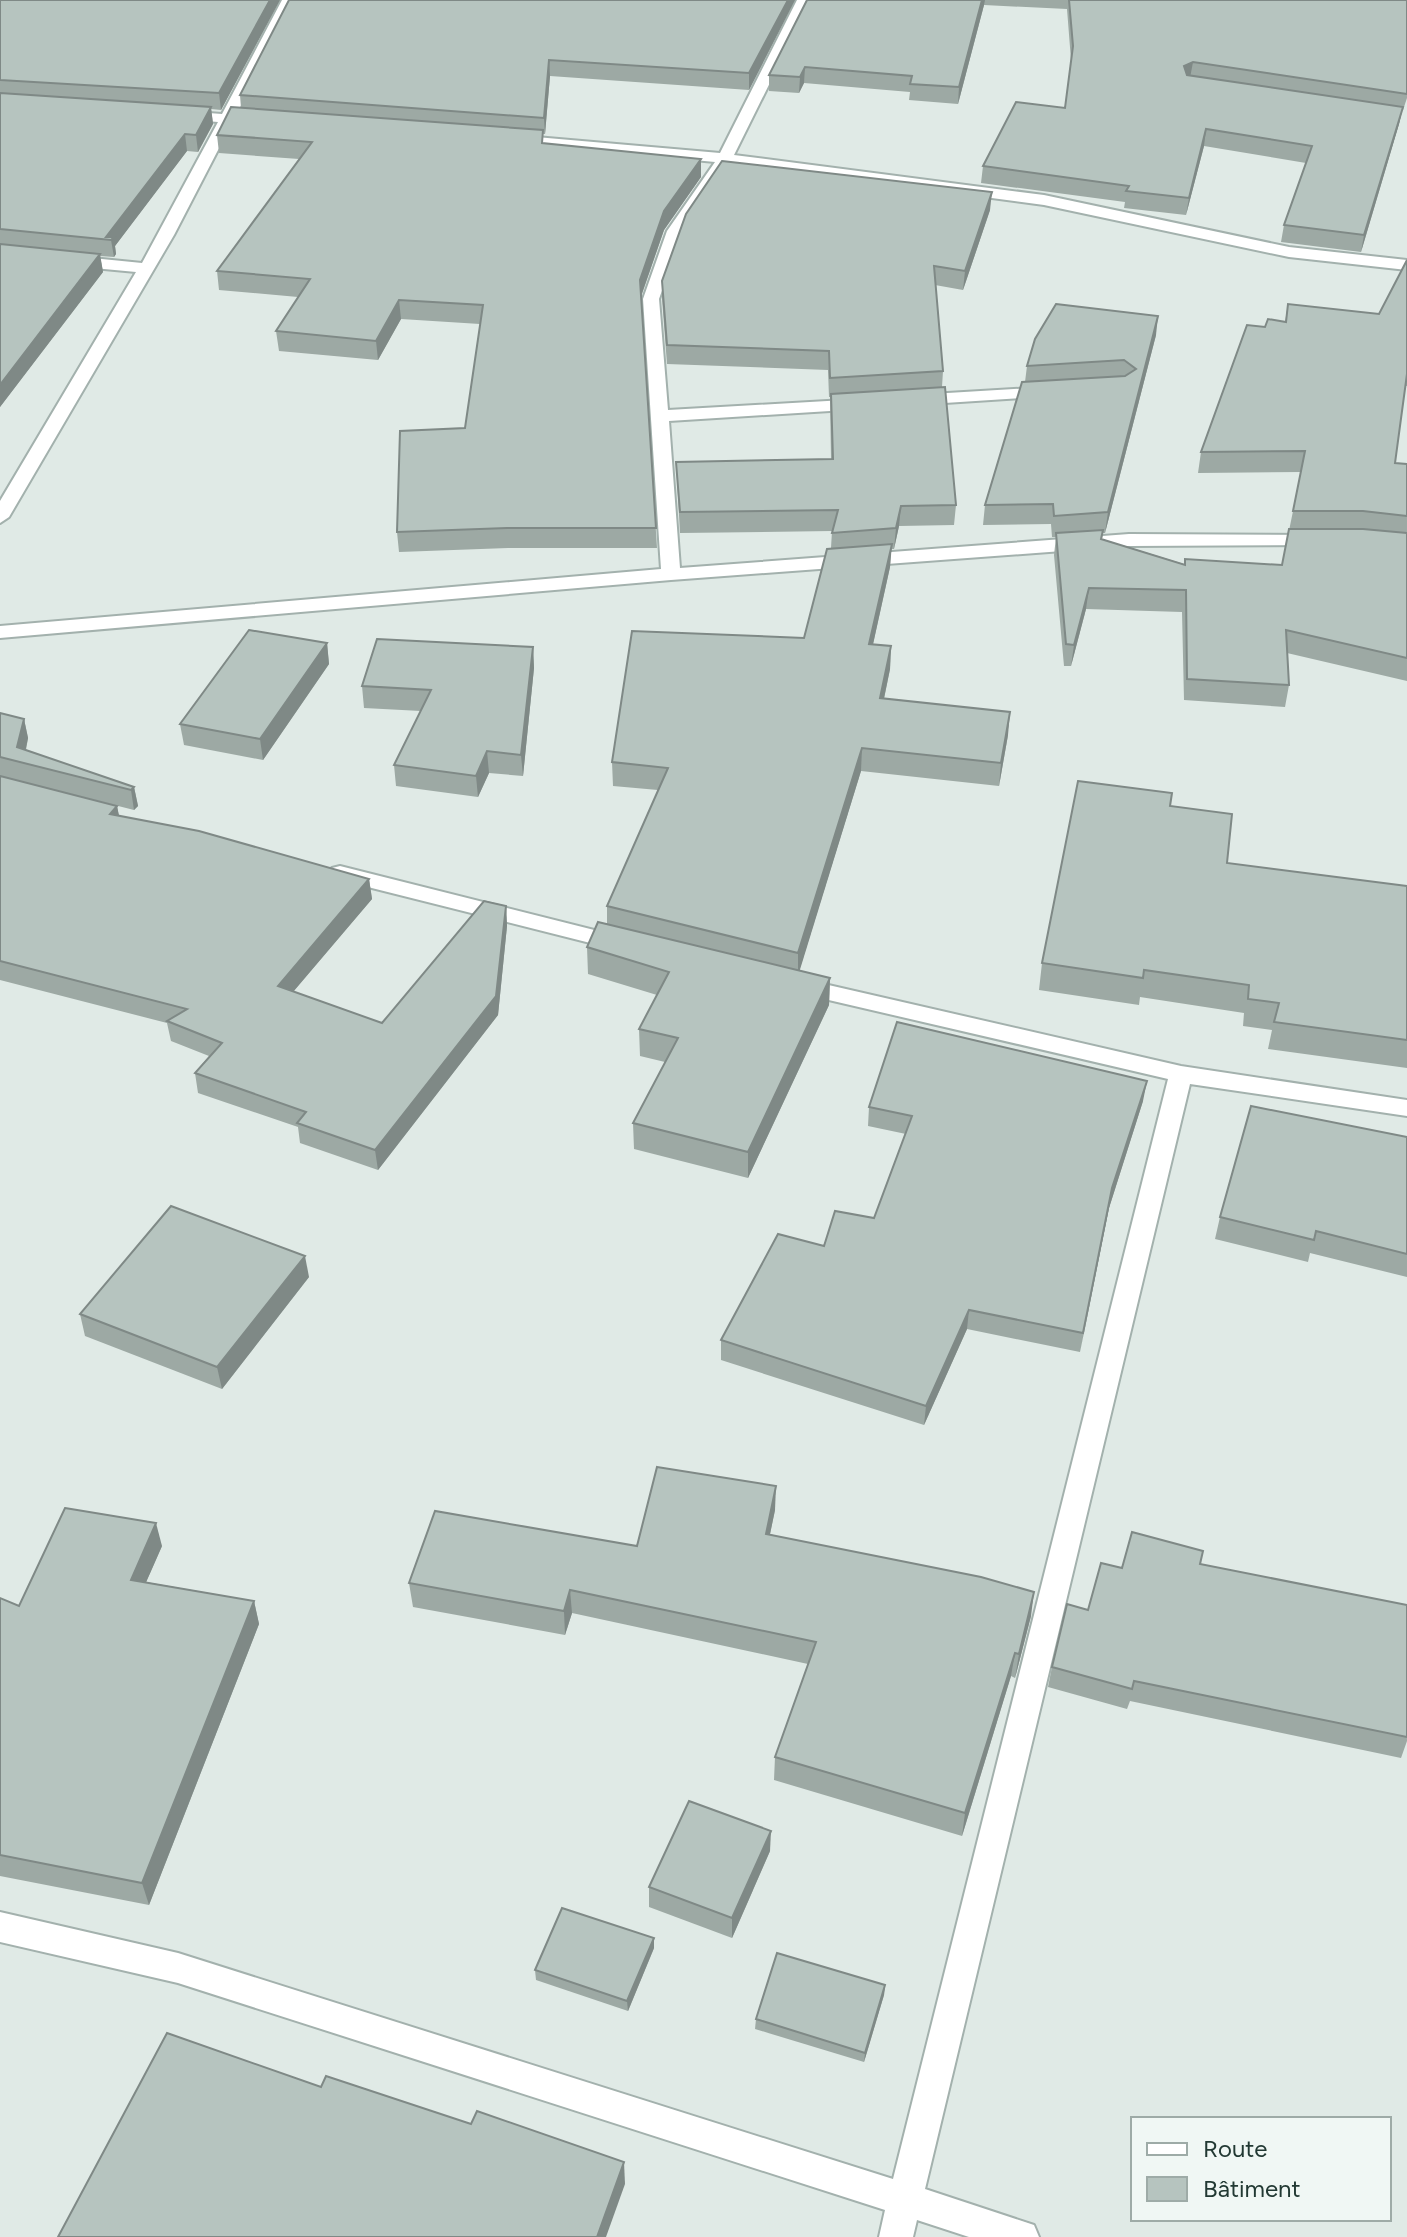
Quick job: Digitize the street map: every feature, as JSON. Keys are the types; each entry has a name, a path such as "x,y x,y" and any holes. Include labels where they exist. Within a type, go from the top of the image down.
{"street":[{"path":"0,517 166,235 289,0"},
{"path":"671,574 651,299 675,231 725,158 804,0"},
{"path":"166,114 274,122"},
{"path":"494,137 725,158 1044,200 1289,252 1407,265"},
{"path":"58,259 145,268"},
{"path":"660,416 1074,391"},
{"path":"0,632 671,574 1129,540 1344,541"},
{"path":"316,867 636,948"},
{"path":"776,981 1181,1074 1407,1108"},
{"path":"896,2237 903,2198 1181,1074"},
{"path":"0,1927 178,1968 1022,2237"}],"building":[{"path":"0,0 270,0 219,93 0,80"},
{"path":"289,0 788,0 749,73 549,60 544,118 240,95"},
{"path":"807,0 982,0 959,87 910,84 912,76 805,67 800,77 769,75"},
{"path":"1069,0 1407,0 1407,94 1193,62 1184,66 1187,75 1403,107 1364,235 1284,225 1312,146 1206,129 1189,198 1126,191 1129,186 983,166 1016,102 1065,108 1073,46"},
{"path":"0,93 211,107 196,135 185,134 106,237 114,237 111,240 0,229"},
{"path":"231,107 543,130 542,143 701,159 664,211 640,280 656,528 397,532 400,431 465,428 483,305 399,300 376,341 276,331 310,279 217,271 312,142 217,135"},
{"path":"722,161 992,192 965,271 934,266 943,371 830,378 829,351 667,345 662,281 686,214"},
{"path":"0,244 100,254 0,385"},
{"path":"1407,260 1407,374 1395,463 1407,464 1407,516 1363,511 1293,511 1305,451 1201,452 1247,325 1265,327 1268,319 1286,322 1288,304 1379,314"},
{"path":"1056,304 1158,316 1108,512 1054,516 1053,504 985,505 1022,382 1125,376 1136,369 1124,360 1027,366 1035,339"},
{"path":"945,387 956,505 901,506 896,528 832,533 838,510 680,512 676,462 833,459 831,394"},
{"path":"1289,529 1363,529 1407,533 1407,658 1286,630 1289,685 1187,679 1186,590 1089,588 1074,645 1066,644 1056,533 1103,530 1101,539 1185,565 1185,559 1282,565"},
{"path":"892,544 869,644 891,646 880,698 1010,712 1001,763 862,748 798,953 607,906 668,768 612,762 632,631 804,638 827,549"},
{"path":"249,630 327,643 260,739 180,724"},
{"path":"377,639 533,647 521,755 487,751 476,776 394,765 431,690 362,686"},
{"path":"0,713 24,719 17,747 134,787 131,790 0,757"},
{"path":"0,776 117,806 110,814 199,831 369,879 278,986 382,1023 484,901 506,906 496,996 375,1150 297,1123 306,1112 195,1073 222,1043 167,1021 187,1009 0,961"},
{"path":"1078,781 1172,793 1170,806 1232,814 1227,863 1407,886 1407,1040 1274,1022 1279,1003 1248,999 1249,985 1144,970 1143,978 1042,963"},
{"path":"598,922 830,978 748,1152 633,1123 678,1038 639,1029 669,972 587,947"},
{"path":"897,1022 1147,1081 1112,1188 1083,1333 969,1310 926,1406 721,1340 778,1234 824,1246 835,1211 874,1218 912,1116 869,1107"},
{"path":"1251,1106 1407,1137 1407,1254 1316,1231 1314,1240 1220,1217"},
{"path":"171,1206 305,1256 217,1367 80,1314"},
{"path":"657,1467 776,1486 766,1534 981,1577 1034,1592 1019,1654 1015,1653 965,1813 775,1757 816,1642 570,1590 564,1611 409,1583 435,1511 637,1546"},
{"path":"65,1508 156,1523 131,1580 254,1601 142,1883 0,1855 0,1598 19,1606"},
{"path":"1132,1532 1203,1551 1200,1564 1407,1605 1407,1737 1134,1681 1132,1689 1052,1667 1067,1604 1088,1610 1101,1563 1122,1568"},
{"path":"689,1801 771,1831 732,1918 649,1887"},
{"path":"562,1908 654,1938 627,2001 535,1970"},
{"path":"777,1953 885,1985 865,2053 756,2019"},
{"path":"167,2033 321,2087 326,2076 471,2124 477,2111 624,2162 597,2237 58,2237"}]}
